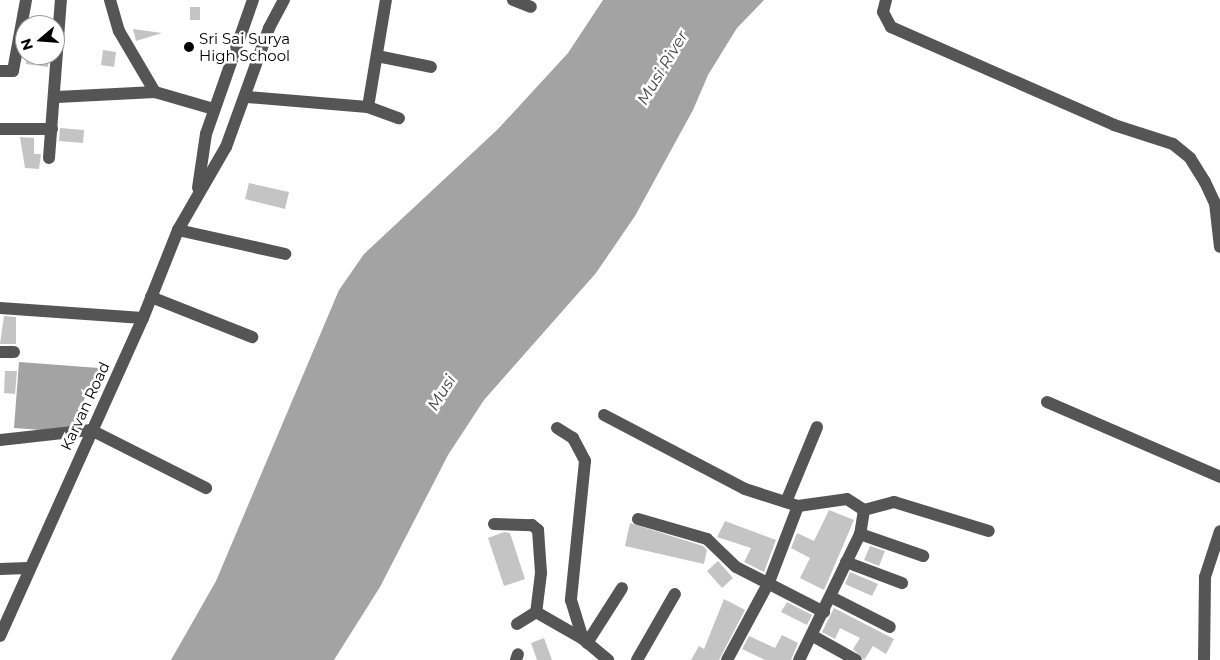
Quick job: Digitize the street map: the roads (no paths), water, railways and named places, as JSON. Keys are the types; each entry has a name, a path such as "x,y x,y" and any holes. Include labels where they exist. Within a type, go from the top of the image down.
{"street":[{"path":"0,71 13,70 26,0"},
{"path":"49,158 56,97 61,0"},
{"path":"110,0 119,31 155,92"},
{"name":"Karvan Road","path":"200,190 206,134 253,0"},
{"name":"Karvan Road","path":"0,636 28,568 143,318 178,230 226,147 247,97 269,28 284,0"},
{"path":"368,107 386,0"},
{"path":"886,0 883,12 891,27 1114,125 1173,144 1206,182 1215,203 1220,247"},
{"path":"516,1 531,7"},
{"path":"377,56 431,67"},
{"path":"56,97 155,92 214,109"},
{"path":"247,97 368,107 399,118"},
{"path":"0,129 52,129"},
{"path":"178,230 285,254"},
{"path":"151,297 252,337"},
{"path":"0,308 143,318"},
{"path":"0,352 14,352"},
{"path":"1047,402 1220,477"},
{"path":"604,415 704,471 792,504 846,499 864,510 894,502 989,531"},
{"path":"727,660 769,582 817,427"},
{"path":"557,428 573,438 585,461 570,600 585,641"},
{"path":"0,440 91,430 206,488"},
{"path":"799,660 813,636 860,534 864,510"},
{"path":"638,518 707,539 736,567 769,582 824,612"},
{"path":"494,524 532,525 538,530 541,573 536,612"},
{"path":"1204,660 1204,577 1220,531"},
{"path":"860,534 923,556"},
{"path":"846,562 902,583"},
{"path":"0,569 28,568"},
{"path":"585,641 622,588"},
{"path":"637,660 675,594"},
{"path":"830,597 890,627"},
{"path":"536,612 585,641 608,660"},
{"path":"517,624 536,612"},
{"path":"813,636 856,660"}],"water":[{"path":"603,0 764,0 737,28 708,75 693,110 635,216 596,273 484,400 448,455 380,587 334,660 171,660 216,581 339,290 364,254 498,129 568,53"},
{"path":"19,362 99,368 69,432 14,428"}],"place":[{"name":"Sri Sai Surya High School","path":"189,47"}],"water label":[{"name":"Musi River","path":"663,68"},
{"name":"Musi","path":"442,393"}]}
